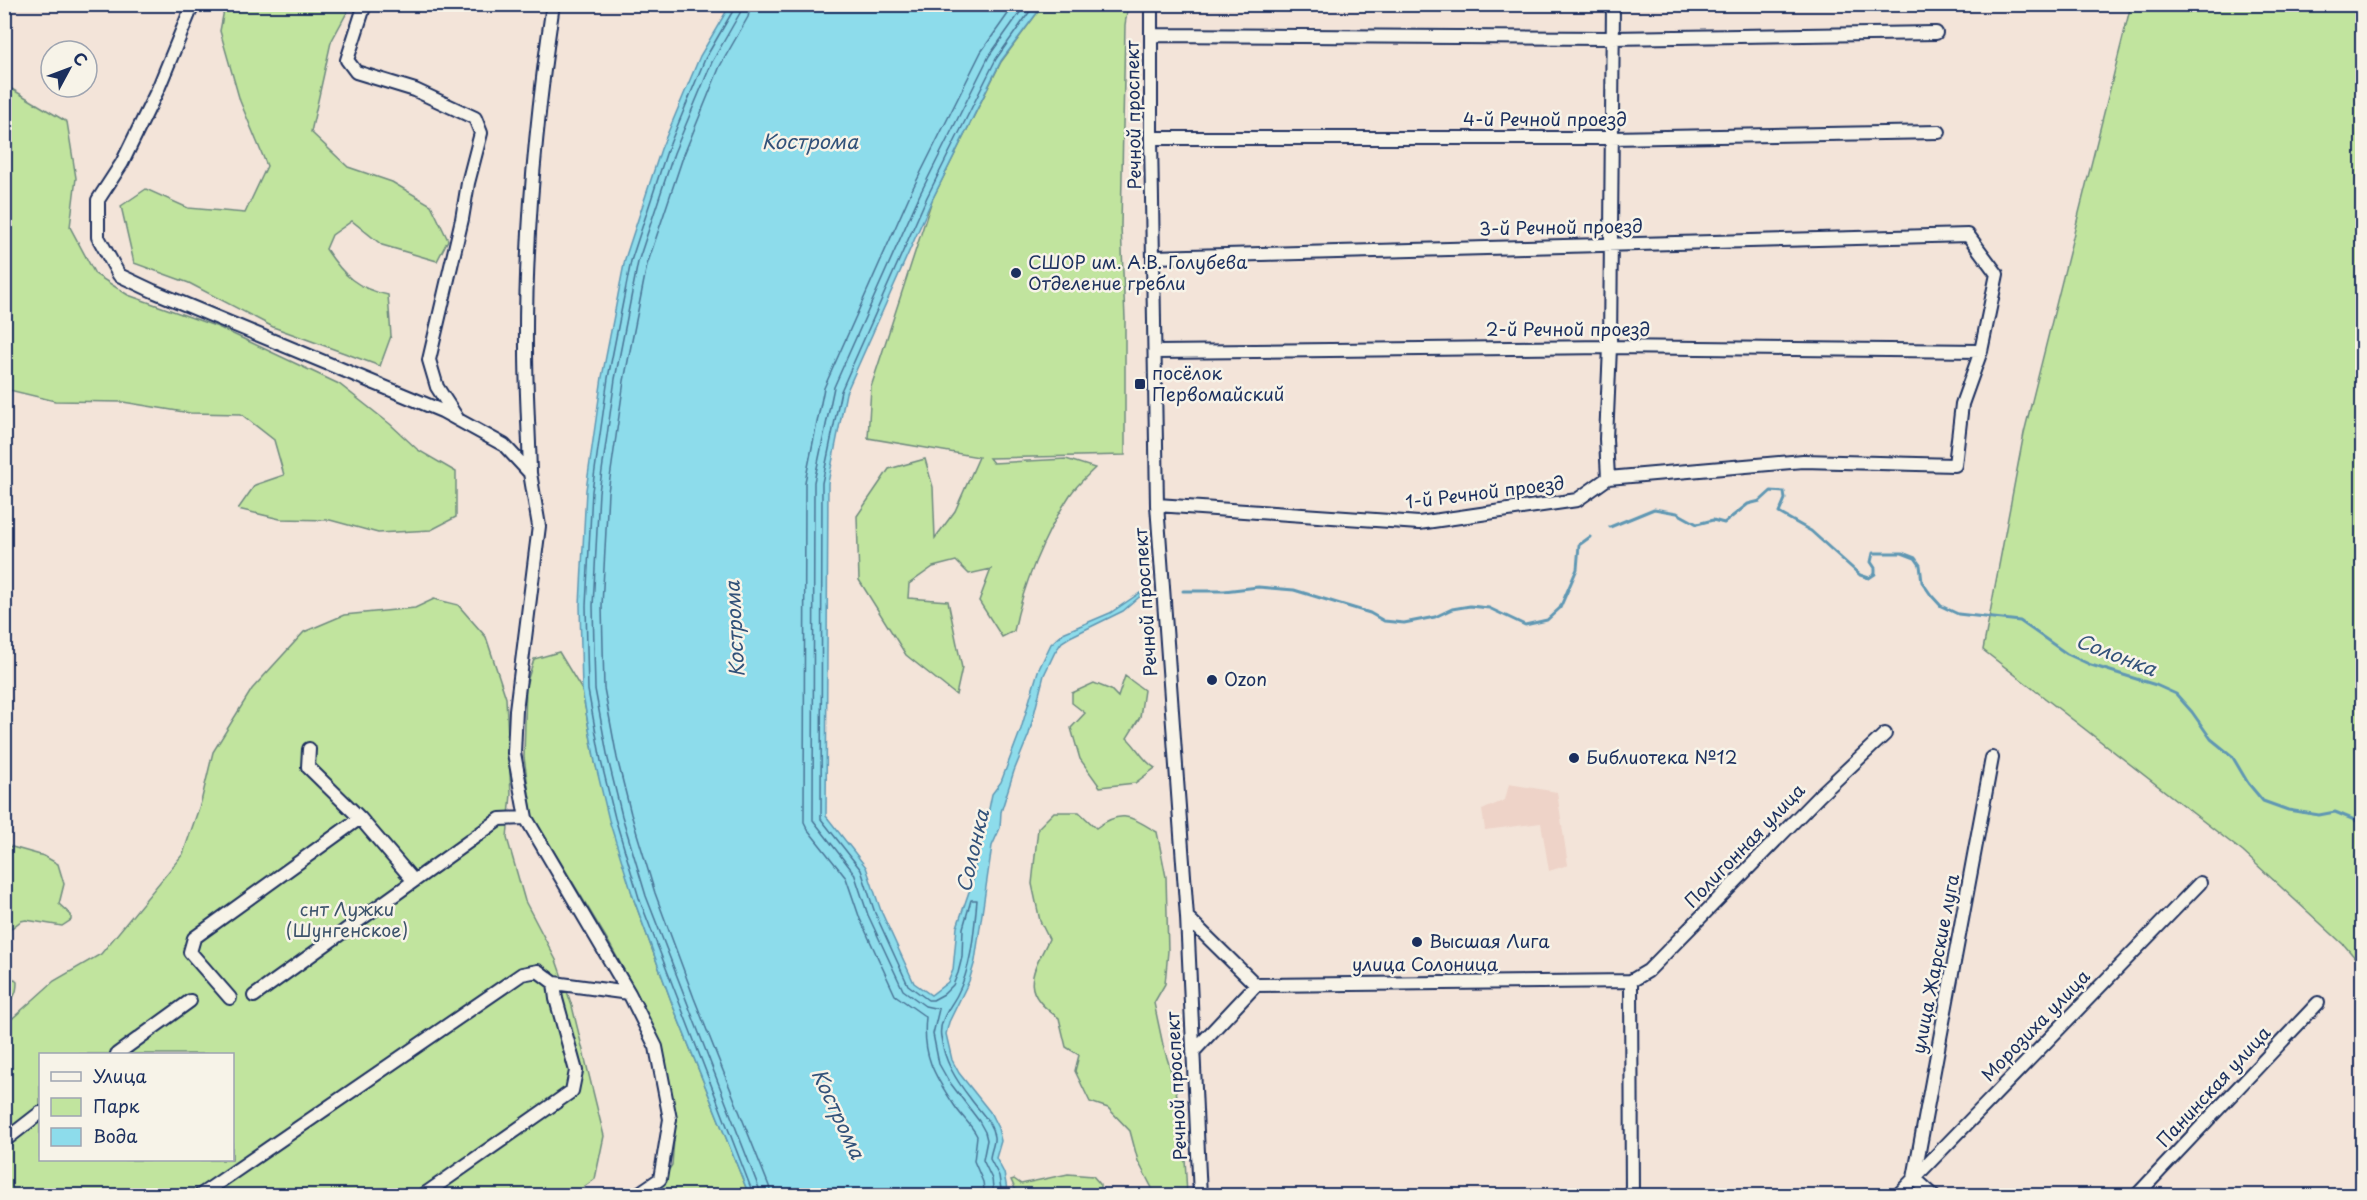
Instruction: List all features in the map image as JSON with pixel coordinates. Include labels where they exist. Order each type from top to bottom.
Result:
[{"type":"street","points":[[193,4],[153,100],[122,163],[98,200],[98,237],[119,275],[163,296],[442,411],[504,445],[530,473]]},
{"type":"street","points":[[365,4],[347,60],[356,72],[379,77],[454,107],[475,118],[481,133],[429,360],[437,387],[457,420]]},
{"type":"street","points":[[553,4],[540,96],[529,237],[526,350],[530,473],[539,526],[516,711],[514,753],[526,818],[630,993],[656,1047],[670,1119],[660,1179],[635,1196]]},
{"type":"street","name":"Речной проспект","points":[[1151,4],[1157,505],[1187,917],[1200,1196]]},
{"type":"street","points":[[1613,4],[1610,347],[1606,439],[1608,478],[1803,461],[1955,465],[1962,404],[1982,351]]},
{"type":"street","points":[[1151,35],[1612,38],[1936,33]]},
{"type":"street","name":"4-й Речной проезд","points":[[1151,138],[1611,138],[1939,132]]},
{"type":"street","name":"3-й Речной проезд","points":[[1154,257],[1968,235],[1997,274],[1982,351]]},
{"type":"street","name":"2-й Речной проезд","points":[[1155,352],[1610,347],[1982,351]]},
{"type":"street","name":"1-й Речной проезд","points":[[1157,505],[1419,523],[1577,500],[1608,478]]},
{"type":"street","name":"Полигонная улица","points":[[1631,981],[1648,971],[1820,795],[1884,734]]},
{"type":"street","points":[[309,749],[308,767],[360,818],[413,880]]},
{"type":"street","name":"улица Жарские луга","points":[[1914,1178],[1992,758]]},
{"type":"street","points":[[230,998],[190,952],[194,938],[360,818]]},
{"type":"street","points":[[254,996],[500,819],[526,818]]},
{"type":"street","name":"Морозиха улица","points":[[1897,1196],[2200,883]]},
{"type":"street","points":[[1187,917],[1256,985],[1193,1052]]},
{"type":"street","points":[[199,1196],[522,974],[538,971],[554,983],[630,993]]},
{"type":"street","points":[[1631,981],[1632,1196]]},
{"type":"street","name":"улица Солоница","points":[[1256,985],[1631,981]]},
{"type":"street","points":[[422,1196],[572,1091],[576,1071],[556,999],[554,983]]},
{"type":"street","points":[[118,1053],[190,1001]]},
{"type":"street","name":"Панинская улица","points":[[2136,1196],[2318,1003]]},
{"type":"street","points":[[4,1141],[39,1114]]},
{"type":"street","points":[[1914,1178],[1934,1196]]},
{"type":"shaded area","points":[[1509,784],[1557,792],[1568,865],[1549,871],[1541,823],[1485,830],[1482,810],[1505,800]]},
{"type":"green space","points":[[225,5],[351,5],[331,42],[311,132],[348,167],[392,182],[431,205],[448,240],[437,261],[382,245],[352,221],[332,235],[326,249],[345,274],[367,289],[388,295],[391,336],[380,366],[273,327],[189,283],[134,263],[121,206],[146,189],[188,208],[245,213],[267,166],[240,101],[220,31]]},
{"type":"green space","name":"СШОР им. А.В. Голубева Отделение гребли","points":[[1043,5],[1128,5],[1125,25],[1121,226],[1125,319],[1125,455],[989,458],[993,463],[1066,459],[1095,468],[1070,495],[1052,527],[1029,578],[1014,631],[1002,637],[979,601],[991,569],[969,574],[956,561],[933,567],[909,584],[908,598],[948,601],[962,668],[956,695],[906,655],[859,580],[857,516],[889,469],[925,459],[933,487],[935,538],[955,511],[979,457],[868,438],[871,387],[932,200],[1001,62]]},
{"type":"green space","points":[[2131,5],[2362,5],[2362,966],[2345,946],[2243,852],[1983,650],[2024,433]]},
{"type":"green space","points":[[5,85],[67,122],[76,178],[70,227],[95,274],[128,295],[218,327],[339,384],[390,424],[418,450],[456,472],[456,517],[431,530],[378,533],[330,520],[280,519],[238,509],[255,485],[284,475],[274,440],[241,414],[190,413],[123,402],[55,401],[5,389]]},
{"type":"green space","name":"снт Лужки (Шунгенское)","points":[[434,599],[458,605],[486,637],[506,698],[511,794],[507,838],[525,901],[556,960],[572,1006],[604,1136],[595,1179],[571,1196],[5,1196],[5,1025],[54,981],[101,954],[183,854],[201,802],[213,752],[252,689],[304,632],[344,615],[415,608]]},
{"type":"green space","points":[[559,652],[582,690],[595,762],[634,900],[673,1006],[749,1195],[646,1195],[659,1184],[672,1165],[676,1115],[660,1045],[641,1001],[607,939],[532,815],[524,757],[526,685],[534,659]]},
{"type":"green space","points":[[1125,676],[1144,690],[1140,717],[1127,738],[1155,768],[1135,783],[1100,787],[1080,759],[1071,728],[1085,713],[1072,703],[1072,693],[1094,683],[1111,690],[1118,697]]},
{"type":"green space","points":[[1054,812],[1079,812],[1096,828],[1113,818],[1127,817],[1157,832],[1166,877],[1168,951],[1165,984],[1154,1003],[1163,1045],[1175,1084],[1184,1140],[1187,1195],[1154,1195],[1138,1161],[1130,1131],[1108,1108],[1090,1102],[1075,1071],[1079,1055],[1066,1047],[1059,1018],[1046,1009],[1034,991],[1032,982],[1034,973],[1049,939],[1040,921],[1032,884],[1038,828]]},
{"type":"green space","points":[[5,845],[44,856],[58,864],[64,884],[59,904],[71,915],[71,920],[62,926],[26,920],[5,933]]},
{"type":"green space","points":[[5,970],[17,982],[14,995],[5,1005]]},
{"type":"green space","points":[[1068,1174],[1093,1176],[1100,1184],[1100,1195],[1018,1195],[1011,1180],[1014,1179],[1021,1184]]},
{"type":"water","name":"Кострома","points":[[730,5],[1043,5],[1001,61],[932,200],[846,393],[828,483],[826,816],[866,867],[881,911],[914,983],[931,995],[948,982],[953,970],[957,927],[974,877],[978,841],[988,814],[992,794],[1001,782],[1021,729],[1038,671],[1051,644],[1063,633],[1110,613],[1145,592],[1123,611],[1062,642],[1044,675],[1029,734],[1014,771],[1001,812],[1000,828],[992,846],[975,961],[969,981],[949,1022],[946,1034],[952,1060],[959,1073],[990,1112],[998,1128],[1001,1141],[996,1158],[1004,1173],[1008,1195],[749,1195],[673,1006],[634,900],[609,820],[595,762],[582,690],[580,605],[586,490],[602,377],[625,259],[661,149],[700,56]]},
{"type":"waterway","name":"Солонка","points":[[1610,527],[1654,509],[1677,513],[1697,524],[1713,520],[1724,523],[1748,504],[1760,501],[1771,491],[1784,492],[1785,499],[1779,513],[1811,531],[1860,575],[1869,578],[1875,574],[1875,568],[1871,562],[1873,553],[1902,553],[1915,558],[1920,565],[1922,582],[1941,606],[1958,614],[2020,621],[2067,654],[2091,665],[2156,685],[2176,694],[2211,739],[2232,756],[2248,783],[2263,801],[2288,810],[2319,815],[2335,812],[2362,823]]},
{"type":"waterway","name":"Солонка","points":[[1183,591],[1224,591],[1258,587],[1294,590],[1370,613],[1384,621],[1404,623],[1435,617],[1452,609],[1470,606],[1489,608],[1525,625],[1547,620],[1560,608],[1577,569],[1579,545],[1590,537]]},
{"type":"place","name":"СШОР им. А.В. Голубева Отделение гребли","points":[[1016,273]]},
{"type":"place","name":"посёлок Первомайский","points":[[1140,384]]},
{"type":"place","name":"Ozon","points":[[1212,680]]},
{"type":"place","name":"Библиотека №12","points":[[1574,758]]},
{"type":"place","name":"Высшая Лига","points":[[1417,942]]}]
